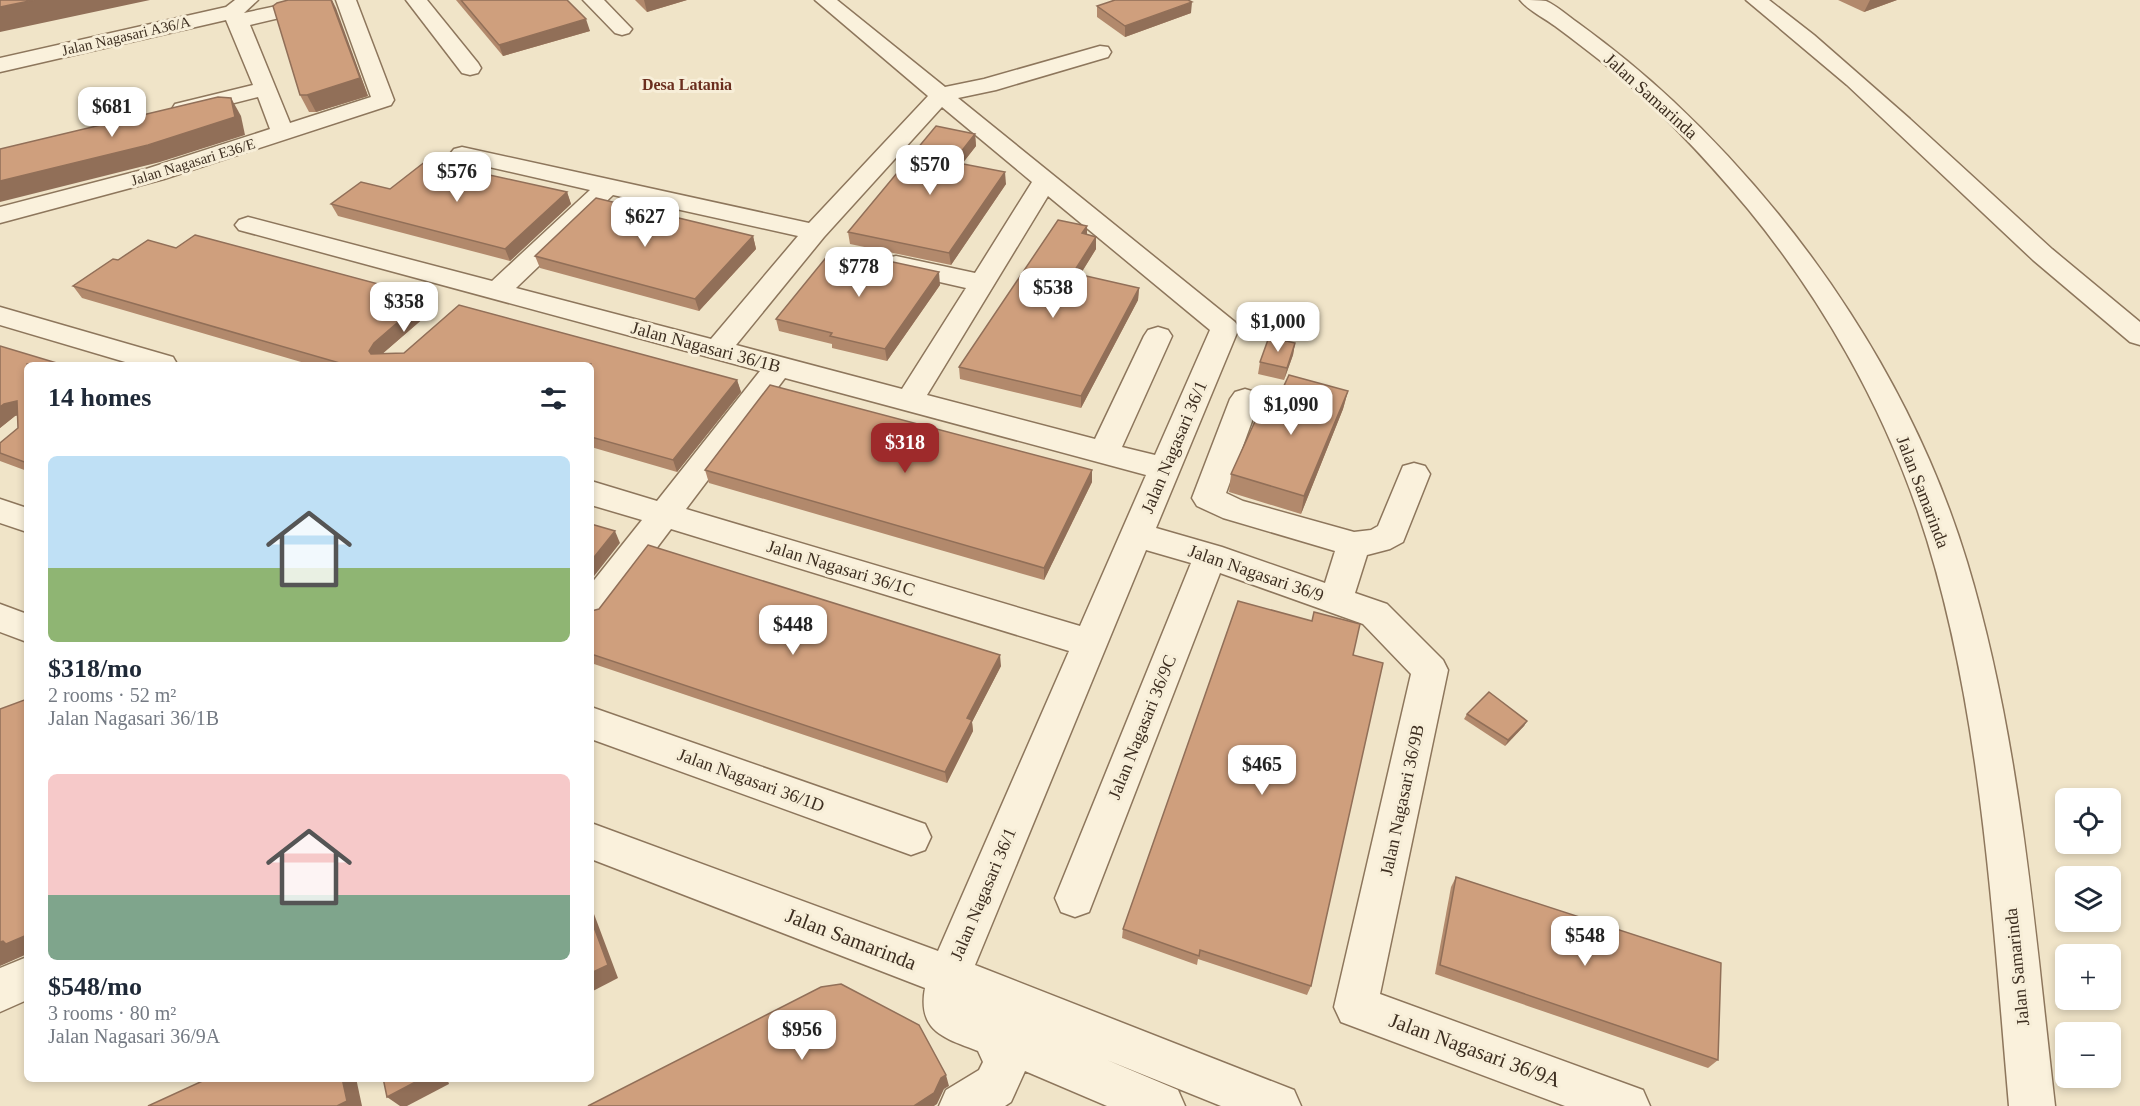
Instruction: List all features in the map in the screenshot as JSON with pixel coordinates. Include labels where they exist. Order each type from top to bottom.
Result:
[{"type":"street","points":[[124,16],[203,0]]},
{"type":"street","name":"Jalan Nagasari A36/A","points":[[0,64],[240,11],[333,0]]},
{"type":"street","name":"Jalan Nagasari E36/E","points":[[0,215],[155,174],[383,100],[346,0]]},
{"type":"street","points":[[416,0],[470,68]]},
{"type":"street","points":[[593,0],[622,29]]},
{"type":"street","name":"Jalan Nagasari 36/1","points":[[825,0],[1225,328],[982,895],[949,976],[944,1005],[953,1019],[1162,1106]]},
{"type":"street","points":[[1756,0],[1845,73],[2087,294],[2140,336]]},
{"type":"street","name":"Jalan Samarinda","points":[[1536,4],[1568,23],[1678,118],[1707,145],[1737,180],[1784,238],[1856,346],[1915,463],[1952,570],[1992,746],[2031,1106]]},
{"type":"street","points":[[240,11],[265,89],[283,134]]},
{"type":"street","points":[[717,350],[816,242],[940,95],[988,85],[1100,52]]},
{"type":"street","points":[[161,114],[265,89]]},
{"type":"street","points":[[462,154],[608,186],[816,242]]},
{"type":"street","points":[[909,401],[1045,181]]},
{"type":"street","points":[[453,310],[488,289],[608,186]]},
{"type":"street","name":"Jalan Nagasari 36/1B","points":[[248,225],[1165,469]]},
{"type":"street","points":[[872,259],[982,283]]},
{"type":"street","points":[[0,316],[117,359],[145,362]]},
{"type":"street","points":[[1104,453],[1158,336]]},
{"type":"street","points":[[594,605],[779,366]]},
{"type":"street","points":[[1245,399],[1208,498],[1234,510],[1354,544],[1372,543],[1384,539],[1391,533],[1414,474]]},
{"type":"street","name":"Jalan Nagasari 36/1C","points":[[594,494],[1091,643]]},
{"type":"street","points":[[0,511],[24,519]]},
{"type":"street","name":"Jalan Nagasari 36/9","points":[[1137,536],[1210,556],[1375,614]]},
{"type":"street","points":[[1336,600],[1354,544]]},
{"type":"street","name":"Jalan Nagasari 36/9C","points":[[1075,898],[1210,556]]},
{"type":"street","name":"Jalan Nagasari 36/9B","points":[[1356,1007],[1430,670],[1375,614]]},
{"type":"street","points":[[0,618],[24,627]]},
{"type":"street","name":"Jalan Nagasari 36/1D","points":[[594,724],[911,837]]},
{"type":"street","name":"Jalan Samarinda","points":[[594,842],[949,976],[1278,1106]]},
{"type":"street","points":[[0,990],[24,979]]},
{"type":"street","name":"Jalan Nagasari 36/9A","points":[[1356,1007],[1627,1106]]},
{"type":"street","points":[[962,1106],[995,1086],[1006,1062],[994,1037]]},
{"type":"building","points":[[0,0],[34,0],[0,7]]},
{"type":"building","points":[[288,0],[331,0],[360,78],[307,95],[300,95],[273,6]]},
{"type":"building","points":[[461,0],[567,0],[586,19],[499,45]]},
{"type":"building","points":[[1115,0],[1188,0],[1192,2],[1125,26],[1097,6]]},
{"type":"building","points":[[218,97],[231,98],[235,117],[148,145],[0,181],[0,149]]},
{"type":"building","points":[[936,126],[975,134],[953,162],[1005,172],[949,253],[848,232]]},
{"type":"building","points":[[426,161],[567,192],[505,249],[331,204],[361,182],[390,189]]},
{"type":"building","points":[[596,198],[753,236],[695,299],[535,256]]},
{"type":"building","points":[[1058,220],[1087,226],[1082,233],[1096,237],[1073,273],[1139,288],[1081,396],[959,367]]},
{"type":"building","points":[[195,235],[427,297],[374,343],[369,351],[371,354],[404,353],[459,305],[737,380],[673,460],[594,438],[594,362],[336,362],[73,286],[113,259],[118,260],[148,240],[176,248]]},
{"type":"building","points":[[833,249],[939,272],[885,349],[830,336],[832,333],[776,319]]},
{"type":"building","points":[[1269,337],[1295,343],[1287,368],[1260,362]]},
{"type":"building","points":[[0,346],[53,362],[24,362],[24,462],[0,453],[0,443],[18,428],[17,401],[0,407]]},
{"type":"building","points":[[1289,375],[1348,391],[1304,496],[1231,474],[1257,417],[1268,420]]},
{"type":"building","points":[[770,385],[1092,470],[1044,568],[705,470]]},
{"type":"building","points":[[594,525],[615,531],[594,557]]},
{"type":"building","points":[[648,545],[1000,655],[967,718],[972,720],[945,772],[594,655],[594,610],[599,609]]},
{"type":"building","points":[[1238,601],[1312,621],[1314,612],[1360,624],[1353,655],[1383,663],[1311,986],[1200,950],[1199,956],[1123,929]]},
{"type":"building","points":[[1489,692],[1527,721],[1508,740],[1467,714]]},
{"type":"building","points":[[24,700],[24,936],[6,944],[3,941],[0,942],[0,709]]},
{"type":"building","points":[[1456,877],[1721,963],[1718,1060],[1440,965]]},
{"type":"building","points":[[594,927],[608,965],[594,972]]},
{"type":"building","points":[[841,984],[919,1025],[946,1075],[941,1078],[934,1093],[914,1106],[588,1106],[821,987]]},
{"type":"building","points":[[200,1082],[343,1082],[347,1101],[337,1106],[148,1106]]},
{"type":"building","points":[[384,1082],[415,1082],[387,1097]]},
{"type":"district","name":"Desa Latania","points":[[687,84]]}]
